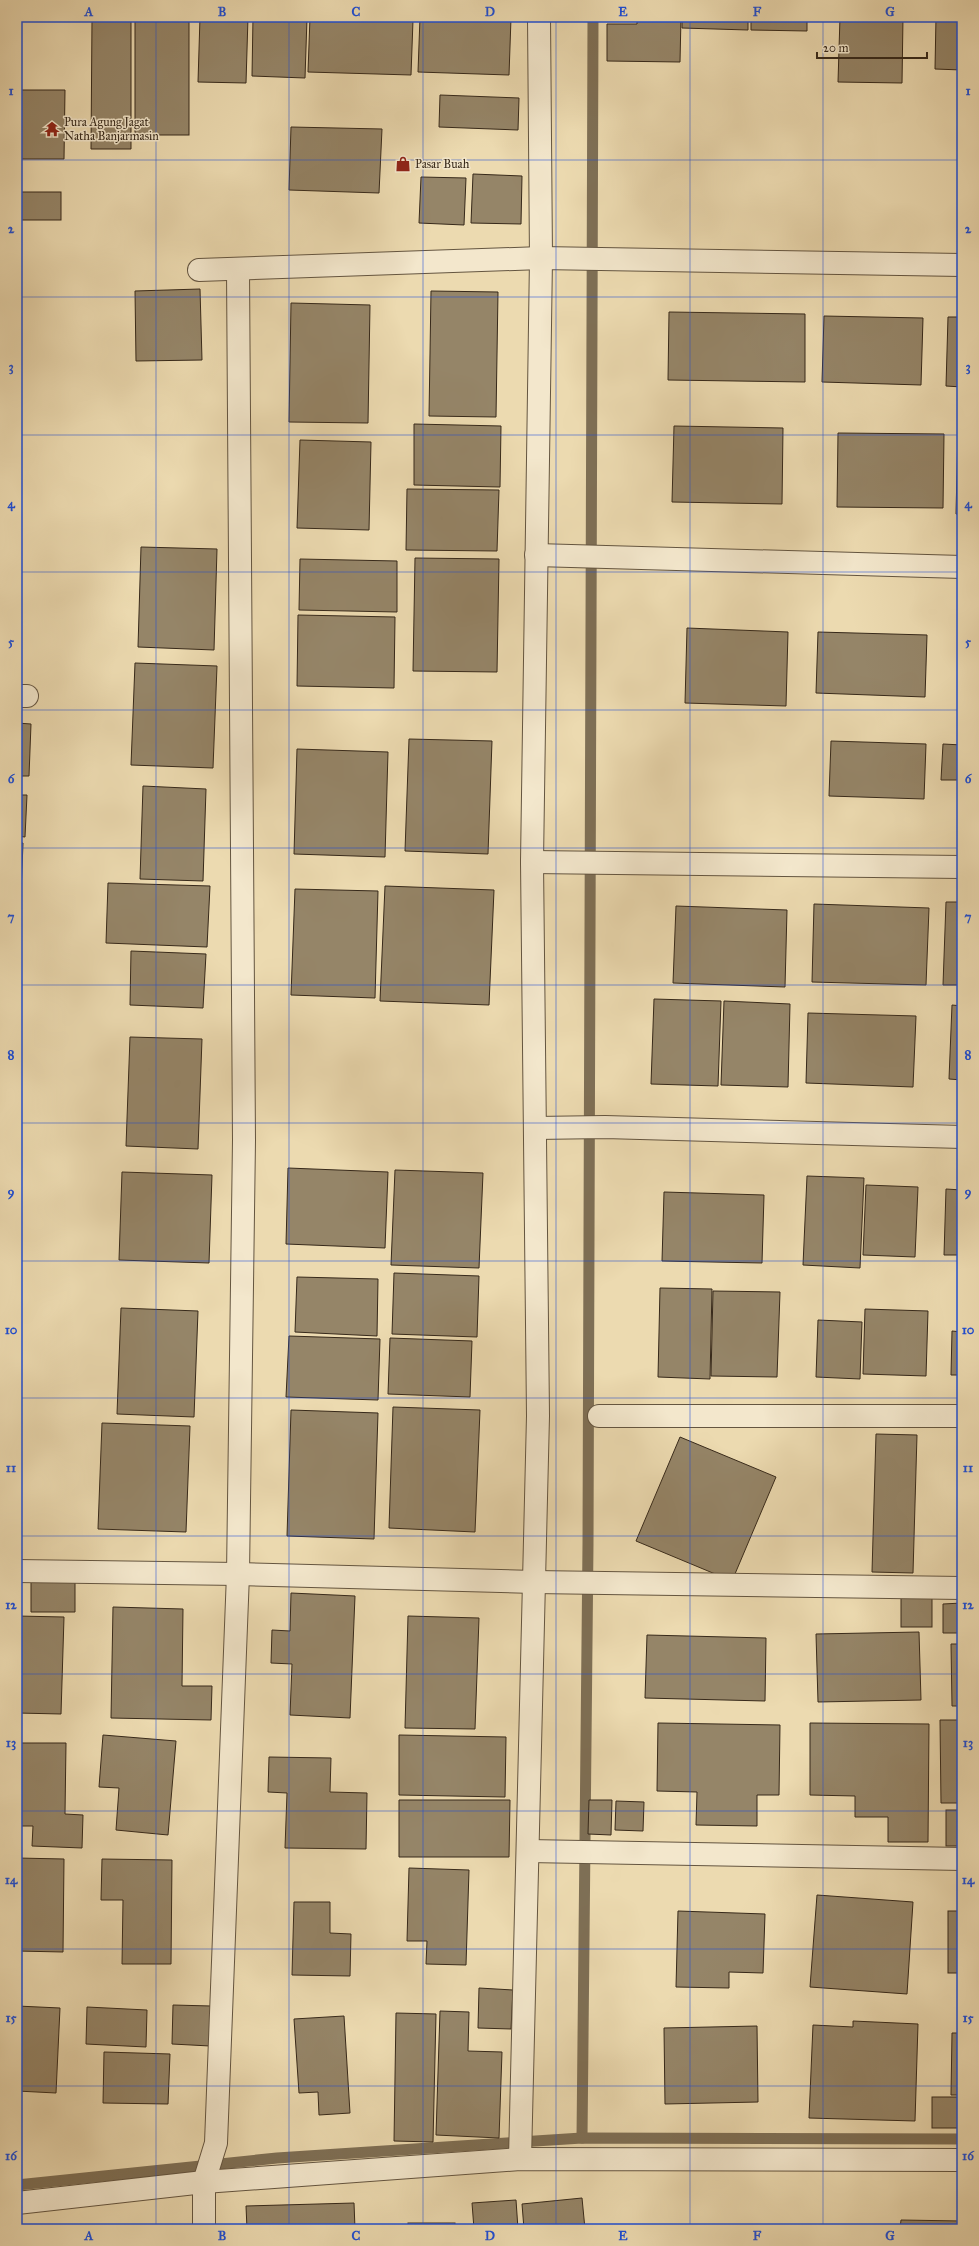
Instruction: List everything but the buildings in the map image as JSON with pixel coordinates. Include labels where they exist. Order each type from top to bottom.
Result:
[{"type":"street","points":[[520,2148],[538,1416],[532,862],[541,258],[539,17]]},
{"type":"street","points":[[199,270],[238,270],[541,258],[575,260],[962,265]]},
{"type":"street","points":[[204,2229],[205,2176],[216,2143],[238,1574],[244,1132],[238,270]]},
{"type":"street","points":[[536,554],[962,567]]},
{"type":"street","points":[[532,862],[962,867]]},
{"type":"street","points":[[535,1128],[605,1127],[962,1137]]},
{"type":"street","points":[[599,1416],[962,1416]]},
{"type":"street","points":[[17,1571],[238,1574],[534,1582],[962,1588]]},
{"type":"street","points":[[528,1851],[565,1850],[962,1858]]},
{"type":"street","points":[[17,2203],[205,2176],[520,2148],[962,2160]]},
{"type":"waterway","points":[[582,2138],[588,1544],[593,17]]},
{"type":"waterway","points":[[17,2185],[277,2158],[582,2138],[962,2139]]},
{"type":"place","name":"Pura Agung Jagat Natha Banjarmasin","points":[[52,129]]},
{"type":"place","name":"Pasar Buah","points":[[403,164]]}]
